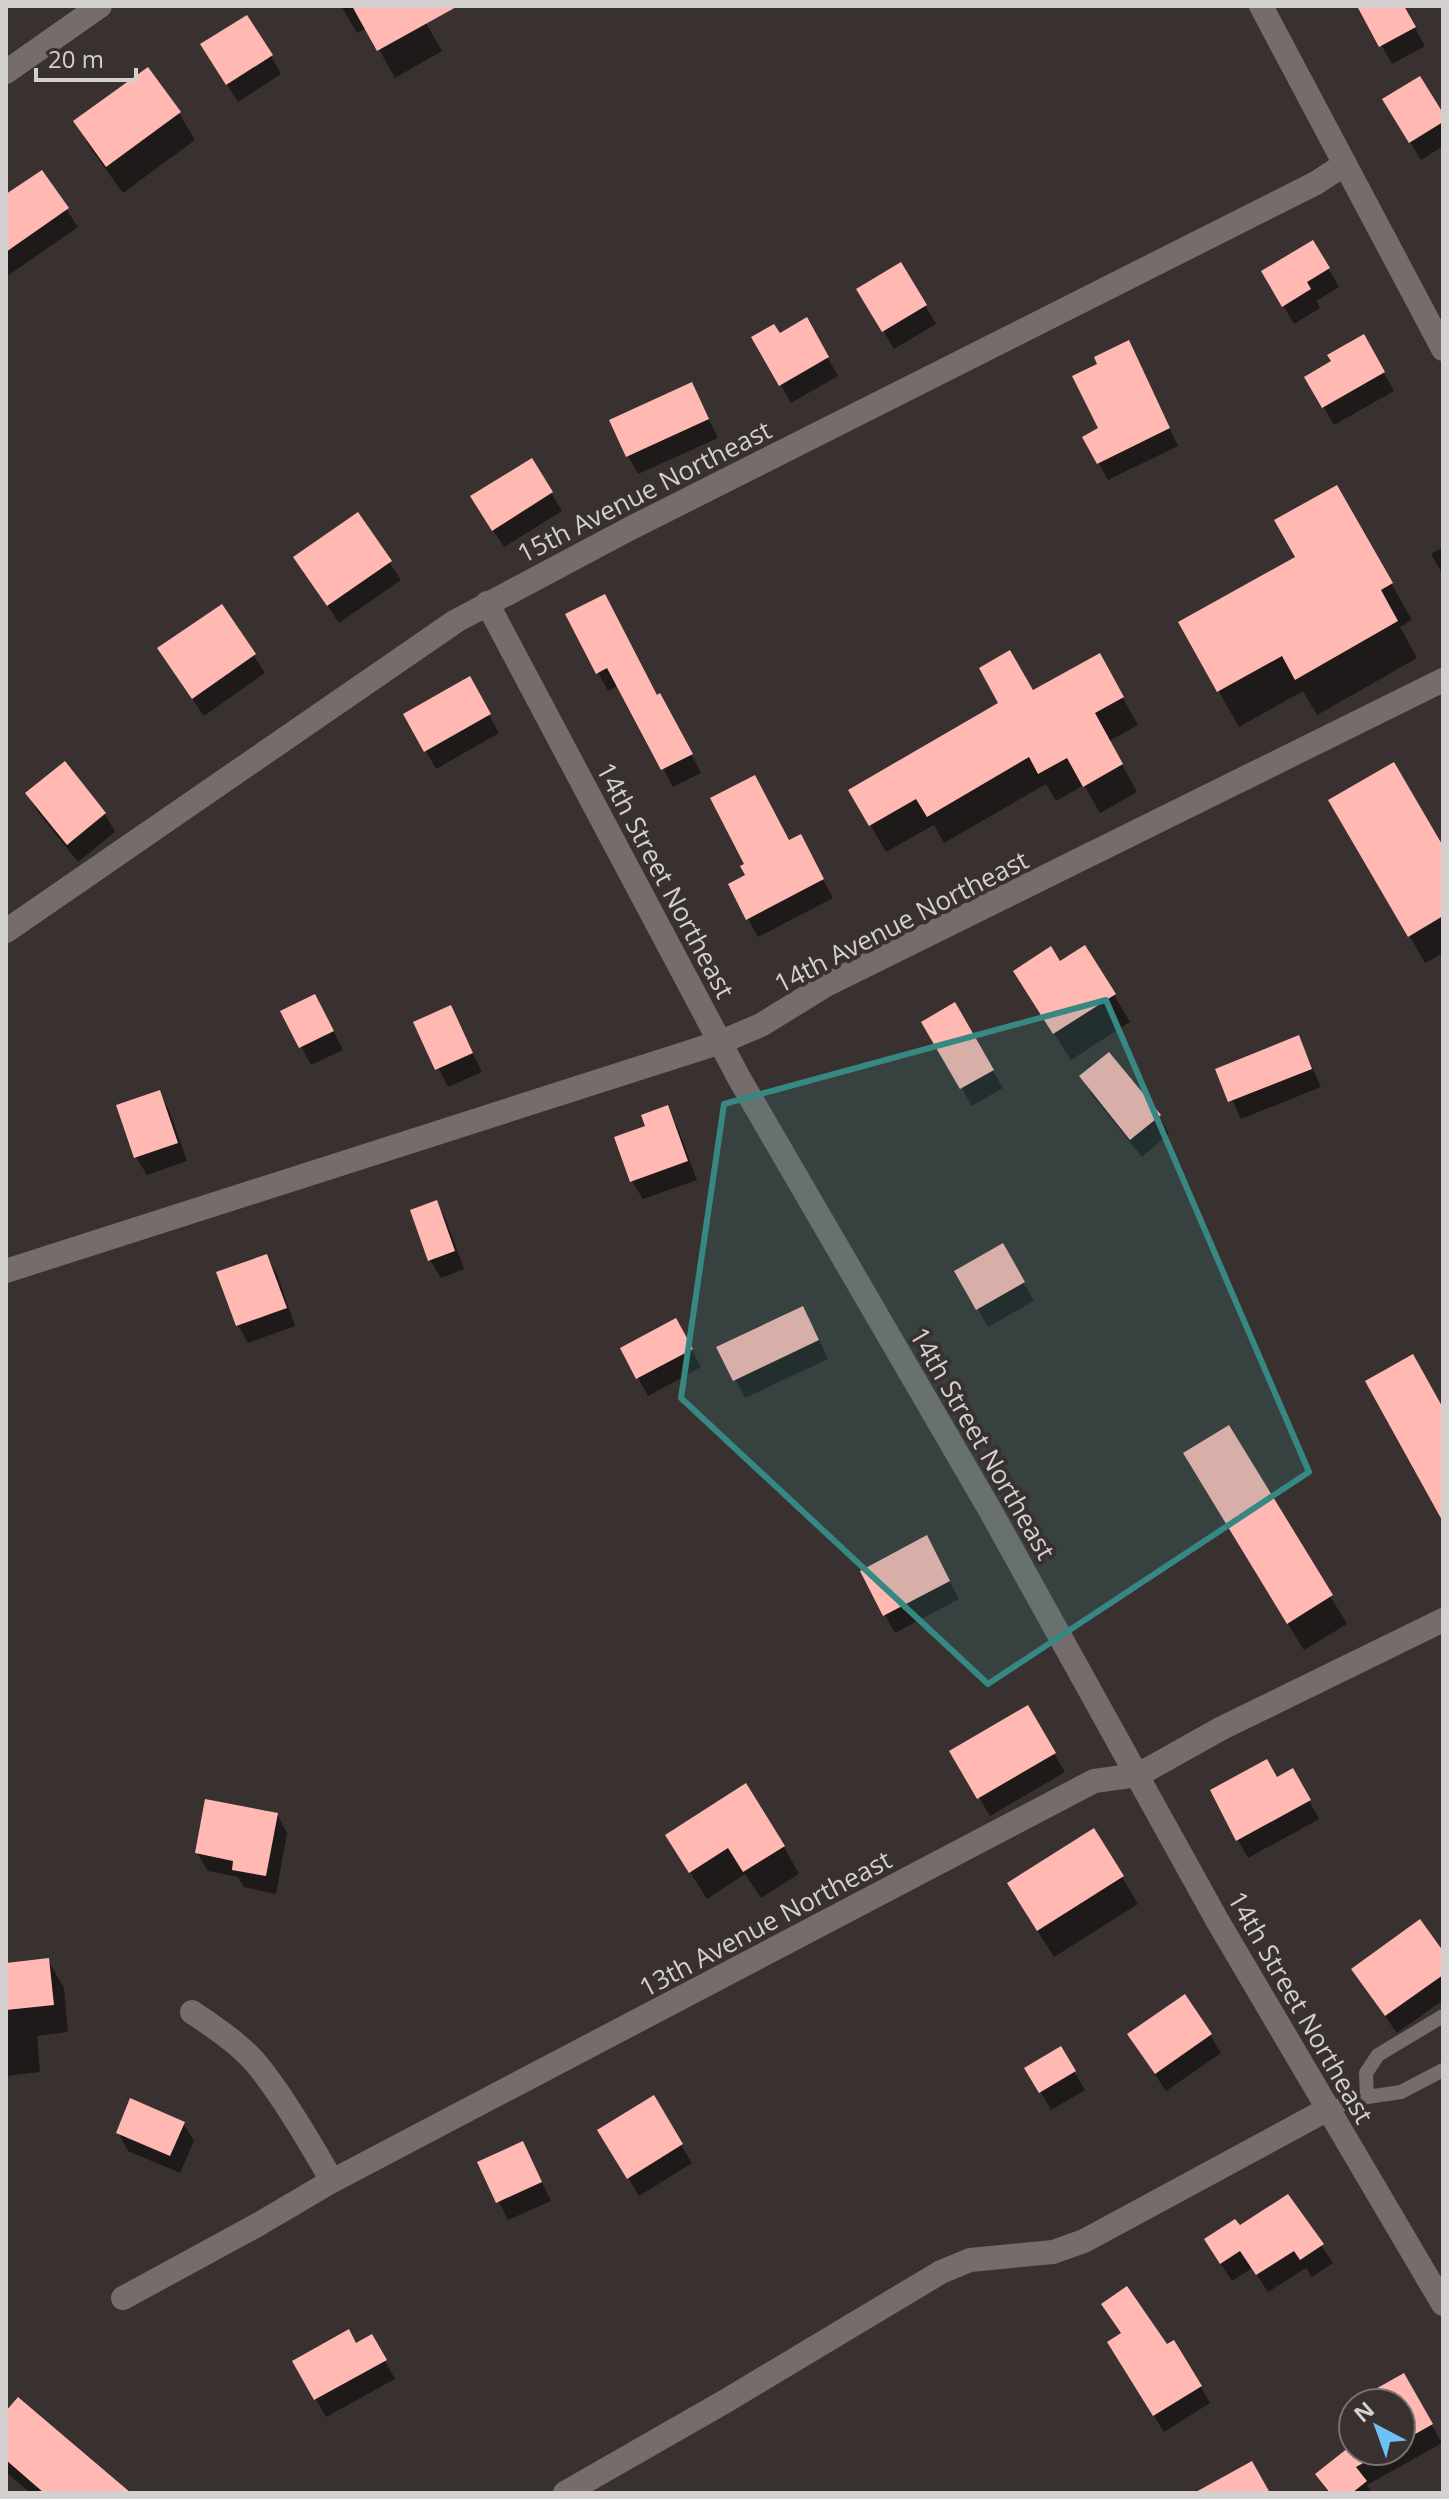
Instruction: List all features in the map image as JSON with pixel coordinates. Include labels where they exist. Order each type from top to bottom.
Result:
[{"type":"street","points":[[6,72],[100,6]]},
{"type":"street","points":[[1261,6],[1443,349]]},
{"type":"street","name":"15th Avenue Northeast","points":[[6,931],[443,630],[487,603],[1316,183],[1345,164]]},
{"type":"street","name":"14th Street Northeast","points":[[487,603],[739,1078],[990,1510],[1217,1920],[1443,2304]]},
{"type":"street","name":"14th Avenue Northeast","points":[[6,1271],[721,1042],[761,1025],[826,985],[1443,680]]},
{"type":"street","name":"13th Avenue Northeast","points":[[123,2298],[332,2181],[1094,1781],[1138,1775],[1222,1728],[1443,1620]]},
{"type":"street","points":[[192,2012],[255,2063],[312,2145],[332,2181]]},
{"type":"street","points":[[565,2493],[941,2272],[970,2260],[1053,2252],[1084,2241],[1328,2109]]},
{"type":"lane","points":[[1367,2097],[1366,2073],[1378,2055],[1443,2016]]},
{"type":"lane","points":[[1328,2109],[1367,2097],[1401,2092],[1443,2070]]},
{"type":"highlighted area","points":[[1106,1000],[1309,1472],[988,1684],[681,1398],[724,1104]]},
{"type":"building","points":[[352,6],[458,6],[377,51]]},
{"type":"building","points":[[1357,6],[1404,6],[1416,27],[1379,47]]},
{"type":"building","points":[[247,15],[273,55],[226,85],[200,44]]},
{"type":"building","points":[[148,67],[181,112],[106,167],[73,121]]},
{"type":"building","points":[[1420,76],[1443,113],[1443,122],[1409,143],[1382,99]]},
{"type":"building","points":[[42,170],[69,208],[6,252],[6,194]]},
{"type":"building","points":[[1313,240],[1330,268],[1307,282],[1311,289],[1282,307],[1261,271]]},
{"type":"building","points":[[901,262],[927,305],[882,332],[856,289]]},
{"type":"building","points":[[807,317],[829,357],[779,386],[751,337],[774,324],[780,333]]},
{"type":"building","points":[[1364,334],[1385,372],[1322,408],[1304,377],[1331,361],[1327,355]]},
{"type":"building","points":[[1129,340],[1170,428],[1097,464],[1082,437],[1098,428],[1072,376],[1097,364],[1094,357]]},
{"type":"building","points":[[692,382],[709,419],[626,457],[609,420]]},
{"type":"building","points":[[532,458],[553,492],[492,531],[470,496]]},
{"type":"building","points":[[1337,485],[1393,583],[1381,590],[1398,621],[1295,680],[1282,656],[1217,692],[1178,622],[1295,557],[1274,520]]},
{"type":"building","points":[[358,512],[392,561],[327,606],[293,557]]},
{"type":"building","points":[[605,594],[657,695],[660,693],[693,754],[661,770],[607,668],[596,674],[565,614]]},
{"type":"building","points":[[222,604],[256,654],[192,699],[157,648]]},
{"type":"building","points":[[1010,650],[1033,690],[1100,653],[1124,697],[1095,713],[1123,764],[1083,787],[1067,758],[1038,774],[1029,757],[927,817],[916,799],[869,826],[848,790],[998,703],[979,668]]},
{"type":"building","points":[[470,676],[491,714],[424,752],[403,714]]},
{"type":"building","points":[[65,761],[106,813],[67,845],[25,793]]},
{"type":"building","points":[[1394,762],[1443,846],[1443,916],[1408,937],[1328,800]]},
{"type":"building","points":[[755,775],[789,840],[801,834],[824,879],[746,920],[728,884],[745,875],[740,866],[744,864],[710,798]]},
{"type":"building","points":[[1085,945],[1116,994],[1053,1034],[1013,971],[1051,946],[1060,961]]},
{"type":"building","points":[[315,994],[334,1031],[299,1048],[280,1011]]},
{"type":"building","points":[[955,1002],[994,1070],[960,1089],[921,1022]]},
{"type":"building","points":[[451,1005],[473,1053],[435,1070],[413,1022]]},
{"type":"building","points":[[1299,1035],[1312,1069],[1228,1102],[1215,1069]]},
{"type":"building","points":[[1109,1052],[1161,1115],[1130,1140],[1079,1076]]},
{"type":"building","points":[[160,1090],[178,1143],[134,1158],[116,1105]]},
{"type":"building","points":[[668,1105],[688,1161],[630,1182],[614,1137],[645,1126],[641,1115]]},
{"type":"building","points":[[437,1200],[455,1251],[428,1261],[410,1210]]},
{"type":"building","points":[[1003,1243],[1025,1282],[976,1310],[954,1271]]},
{"type":"building","points":[[267,1254],[287,1308],[236,1326],[216,1272]]},
{"type":"building","points":[[803,1306],[819,1340],[733,1381],[716,1347]]},
{"type":"building","points":[[676,1318],[693,1349],[636,1379],[620,1348]]},
{"type":"building","points":[[1413,1354],[1443,1408],[1443,1522],[1365,1381]]},
{"type":"building","points":[[1229,1425],[1333,1595],[1287,1624],[1183,1453]]},
{"type":"building","points":[[927,1535],[950,1581],[883,1616],[860,1571]]},
{"type":"building","points":[[1028,1705],[1056,1753],[977,1799],[949,1751]]},
{"type":"building","points":[[1267,1759],[1277,1777],[1293,1768],[1311,1800],[1236,1841],[1210,1790]]},
{"type":"building","points":[[746,1783],[785,1846],[743,1872],[728,1848],[689,1873],[665,1835]]},
{"type":"building","points":[[205,1799],[278,1813],[266,1876],[232,1870],[233,1861],[195,1853]]},
{"type":"building","points":[[1094,1828],[1124,1876],[1037,1931],[1007,1883]]},
{"type":"building","points":[[1420,1919],[1443,1951],[1443,1975],[1385,2016],[1351,1969]]},
{"type":"building","points":[[49,1958],[54,2005],[6,2010],[6,1963]]},
{"type":"building","points":[[1185,1994],[1212,2034],[1155,2074],[1127,2034]]},
{"type":"building","points":[[1061,2046],[1076,2071],[1039,2093],[1024,2068]]},
{"type":"building","points":[[654,2095],[683,2144],[627,2179],[597,2130]]},
{"type":"building","points":[[130,2098],[185,2122],[170,2156],[116,2133]]},
{"type":"building","points":[[523,2141],[542,2182],[496,2203],[477,2162]]},
{"type":"building","points":[[1288,2194],[1324,2244],[1300,2260],[1294,2251],[1256,2275],[1240,2251],[1220,2264],[1204,2239],[1235,2219],[1240,2225]]},
{"type":"building","points":[[1127,2286],[1167,2344],[1174,2340],[1202,2386],[1153,2416],[1107,2342],[1121,2333],[1101,2304]]},
{"type":"building","points":[[349,2329],[356,2343],[372,2334],[387,2360],[314,2400],[292,2361]]},
{"type":"building","points":[[1404,2373],[1412,2387],[1379,2387]]},
{"type":"building","points":[[1417,2396],[1433,2424],[1417,2433]]},
{"type":"building","points":[[18,2397],[131,2493],[44,2493],[6,2460],[6,2411]]},
{"type":"building","points":[[1337,2457],[1337,2467],[1356,2467],[1367,2481],[1352,2493],[1330,2493],[1315,2474]]},
{"type":"building","points":[[1252,2461],[1270,2493],[1194,2493]]}]
